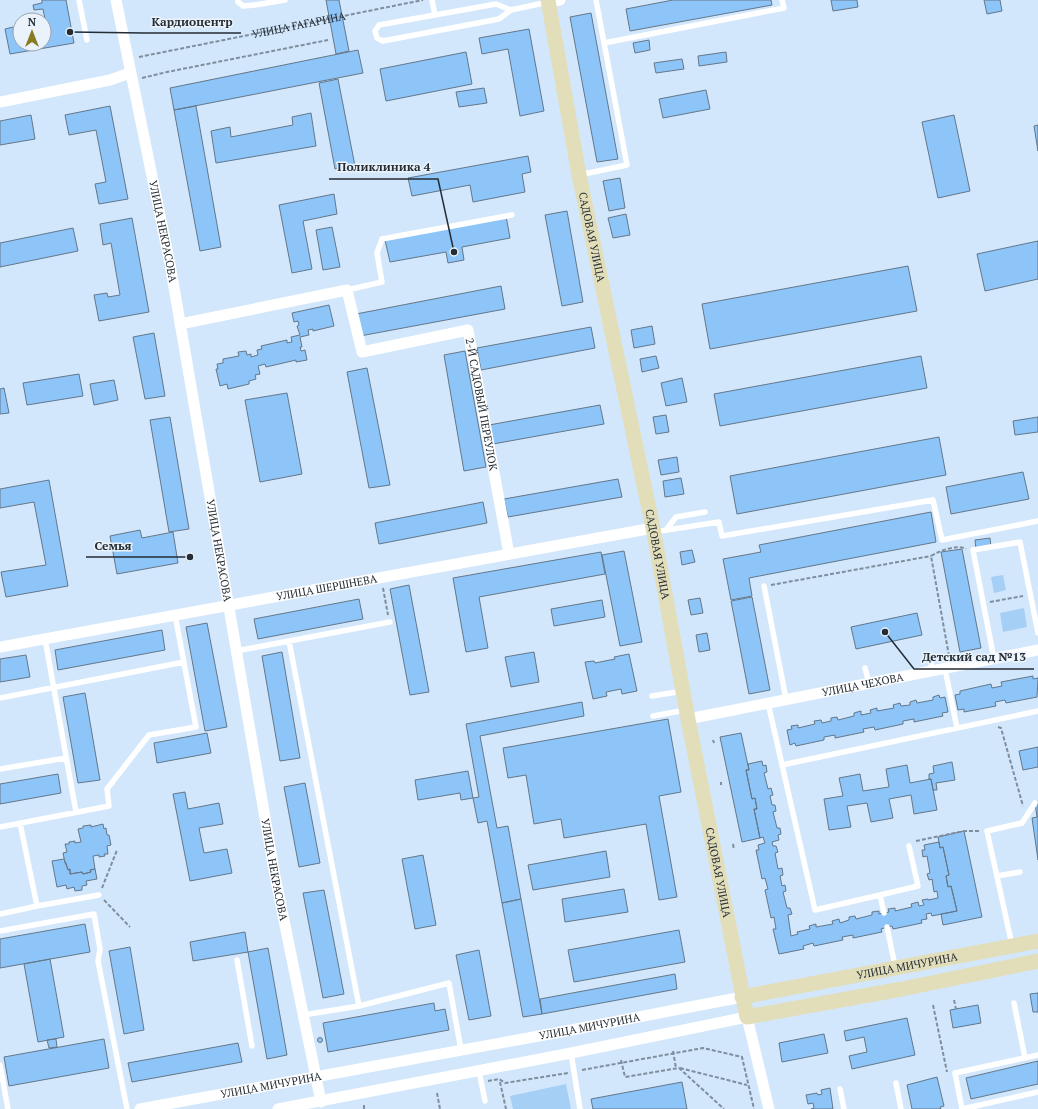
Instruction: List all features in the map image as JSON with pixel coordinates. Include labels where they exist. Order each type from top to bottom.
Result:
[{"type":"main road","name":"САДОВАЯ УЛИЦА","points":[[552,1],[579,175],[658,530],[687,715],[747,1017]]},
{"type":"main road","name":"УЛИЦА МИЧУРИНА","points":[[742,997],[1038,941]]},
{"type":"main road","name":"УЛИЦА МИЧУРИНА","points":[[747,1017],[902,989],[1038,962]]},
{"type":"street","name":"УЛИЦА НЕКРАСОВА","points":[[116,0],[170,264],[277,886],[320,1102]]},
{"type":"street","points":[[0,102],[131,77]]},
{"type":"street","points":[[180,324],[347,290]]},
{"type":"street","name":"2-Й САДОВЫЙ ПЕРЕУЛОК","points":[[347,290],[362,352],[468,330],[509,554]]},
{"type":"street","name":"УЛИЦА ШЕРШНЕВА","points":[[0,647],[509,554],[658,530]]},
{"type":"street","name":"УЛИЦА ЧЕХОВА","points":[[687,715],[768,703],[1038,650]]},
{"type":"street","name":"УЛИЦА МИЧУРИНА","points":[[140,1109],[742,997]]},
{"type":"street","name":"УЛИЦА МИЧУРИНА","points":[[278,1109],[571,1053],[747,1017]]},
{"type":"street","name":"САДОВАЯ УЛИЦА","points":[[747,1017],[769,1109]]},
{"type":"lane","points":[[79,0],[87,40]]},
{"type":"lane","points":[[238,0],[238,2],[243,6],[285,0]]},
{"type":"lane","points":[[432,0],[435,15]]},
{"type":"lane","points":[[579,175],[627,165],[596,0]]},
{"type":"lane","points":[[604,43],[784,8],[782,0]]},
{"type":"lane","points":[[511,10],[496,4],[379,25],[375,31],[377,38],[383,41],[499,19],[511,10],[552,1]]},
{"type":"lane","points":[[347,290],[382,282],[377,253],[382,239],[512,215]]},
{"type":"lane","points":[[658,530],[720,522],[722,536],[933,500],[942,540],[1038,521]]},
{"type":"lane","points":[[658,530],[676,517],[706,512]]},
{"type":"lane","points":[[994,659],[973,550],[1020,542],[1038,633]]},
{"type":"lane","points":[[764,586],[786,699]]},
{"type":"lane","points":[[0,827],[109,806],[107,788],[149,735],[196,726],[175,615]]},
{"type":"lane","points":[[236,651],[390,622]]},
{"type":"lane","points":[[45,639],[76,812]]},
{"type":"lane","points":[[289,641],[359,1006]]},
{"type":"lane","points":[[929,656],[933,671]]},
{"type":"lane","points":[[0,698],[184,662]]},
{"type":"lane","points":[[865,668],[869,683]]},
{"type":"lane","points":[[948,668],[957,728]]},
{"type":"lane","points":[[652,696],[683,690]]},
{"type":"lane","points":[[768,703],[815,910],[918,886],[909,846]]},
{"type":"lane","points":[[782,765],[1038,711]]},
{"type":"lane","points":[[653,716],[687,715]]},
{"type":"lane","points":[[0,769],[66,758]]},
{"type":"lane","points":[[1012,945],[987,831],[1022,823],[1035,803]]},
{"type":"lane","points":[[20,823],[37,906]]},
{"type":"lane","points":[[997,876],[1020,872]]},
{"type":"lane","points":[[0,914],[99,894]]},
{"type":"lane","points":[[880,895],[884,913]]},
{"type":"lane","points":[[0,931],[94,914],[100,949],[98,961],[127,1109]]},
{"type":"lane","points":[[887,927],[895,967]]},
{"type":"lane","points":[[237,960],[252,1046]]},
{"type":"lane","points":[[302,1015],[359,1006],[449,983],[461,1050]]},
{"type":"lane","points":[[1014,1003],[1025,1058]]},
{"type":"lane","points":[[571,1053],[580,1109]]},
{"type":"lane","points":[[1038,1055],[955,1073],[962,1109],[1038,1092]]},
{"type":"lane","points":[[0,1065],[8,1109]]},
{"type":"lane","points":[[479,1071],[485,1101]]},
{"type":"lane","points":[[896,1083],[901,1109]]},
{"type":"lane","points":[[840,1089],[844,1109]]},
{"type":"path","name":"УЛИЦА ГАГАРИНА","points":[[128,60],[423,0]]},
{"type":"path","points":[[131,77],[167,72],[328,40]]},
{"type":"path","points":[[764,586],[931,556],[940,551],[963,547],[969,550]]},
{"type":"path","points":[[931,556],[948,668]]},
{"type":"path","points":[[383,586],[390,622]]},
{"type":"path","points":[[983,604],[1030,595]]},
{"type":"path","points":[[989,721],[1001,728],[1026,816]]},
{"type":"path","points":[[916,841],[964,832],[987,831]]},
{"type":"path","points":[[733,844],[734,850]]},
{"type":"path","points":[[117,850],[99,894],[130,927]]},
{"type":"path","points":[[954,1000],[956,1009]]},
{"type":"path","points":[[933,1005],[947,1072]]},
{"type":"path","points":[[481,1082],[499,1079],[505,1083],[573,1072],[673,1052],[703,1048],[742,1057],[754,1109]]},
{"type":"path","points":[[673,1052],[678,1068],[724,1109]]},
{"type":"path","points":[[621,1062],[625,1077],[678,1068],[747,1085]]},
{"type":"path","points":[[500,1082],[506,1109]]},
{"type":"path","points":[[437,1093],[440,1109]]},
{"type":"shaded area","points":[[1003,575],[1006,590],[994,593],[991,577]]},
{"type":"shaded area","points":[[1024,608],[1027,627],[1003,632],[1000,613]]},
{"type":"shaded area","points":[[566,1084],[571,1109],[513,1109],[510,1096]]},
{"type":"building","points":[[42,0],[66,0],[74,43],[52,47],[52,12],[44,12],[43,9],[34,10],[33,5],[42,3]]},
{"type":"building","points":[[326,0],[339,0],[349,51],[336,54]]},
{"type":"building","points":[[673,0],[771,0],[772,5],[630,31],[626,9]]},
{"type":"building","points":[[831,0],[857,0],[858,7],[833,11]]},
{"type":"building","points":[[984,0],[1000,0],[1002,11],[987,14]]},
{"type":"building","points":[[591,13],[618,159],[597,162],[570,17]]},
{"type":"building","points":[[12,27],[12,52],[22,52],[10,54],[5,29]]},
{"type":"building","points":[[529,29],[544,111],[520,116],[508,49],[482,54],[479,38]]},
{"type":"building","points":[[649,40],[650,50],[635,53],[633,43]]},
{"type":"building","points":[[358,50],[363,73],[174,110],[170,88]]},
{"type":"building","points":[[466,52],[472,84],[386,101],[380,69]]},
{"type":"building","points":[[726,52],[727,62],[699,66],[698,56]]},
{"type":"building","points":[[682,59],[684,69],[656,73],[654,63]]},
{"type":"building","points":[[338,79],[355,166],[335,169],[319,83]]},
{"type":"building","points":[[484,88],[487,103],[459,107],[456,92]]},
{"type":"building","points":[[706,90],[710,109],[663,118],[659,99]]},
{"type":"building","points":[[110,106],[128,199],[99,204],[95,184],[106,182],[96,130],[69,135],[65,115]]},
{"type":"building","points":[[196,106],[221,247],[200,251],[174,110]]},
{"type":"building","points":[[311,113],[316,146],[216,163],[211,131],[230,127],[231,137],[293,125],[292,117]]},
{"type":"building","points":[[31,115],[35,139],[0,145],[0,121]]},
{"type":"building","points":[[954,115],[970,191],[938,198],[922,122]]},
{"type":"building","points":[[1038,125],[1038,151],[1034,126]]},
{"type":"building","points":[[528,156],[531,172],[522,174],[525,192],[473,202],[470,185],[412,196],[408,178]]},
{"type":"building","points":[[620,178],[625,208],[609,211],[603,181]]},
{"type":"building","points":[[334,194],[337,214],[303,221],[312,269],[292,273],[279,205]]},
{"type":"building","points":[[567,211],[583,302],[562,306],[545,215]]},
{"type":"building","points":[[626,214],[630,235],[613,238],[608,218]]},
{"type":"building","points":[[506,216],[510,238],[462,247],[464,260],[448,263],[446,252],[390,262],[385,240]]},
{"type":"building","points":[[132,218],[149,312],[99,321],[94,295],[107,293],[108,297],[120,295],[111,243],[103,245],[100,224]]},
{"type":"building","points":[[332,227],[340,267],[323,270],[316,230]]},
{"type":"building","points":[[73,228],[78,251],[0,267],[0,243]]},
{"type":"building","points":[[1038,241],[1038,279],[985,291],[977,254]]},
{"type":"building","points":[[908,266],[917,311],[710,349],[702,304]]},
{"type":"building","points":[[501,286],[505,309],[360,336],[356,314]]},
{"type":"building","points":[[329,305],[334,326],[313,331],[313,329],[308,330],[309,335],[300,337],[302,347],[300,347],[301,351],[305,350],[307,360],[296,362],[296,360],[266,367],[265,364],[258,366],[260,374],[255,375],[256,379],[249,381],[249,384],[228,389],[227,384],[220,386],[216,369],[218,369],[217,364],[223,363],[223,359],[239,356],[238,352],[246,351],[247,355],[251,354],[251,357],[258,355],[257,350],[262,349],[261,346],[287,340],[287,343],[292,342],[291,337],[300,335],[297,326],[299,325],[298,321],[294,322],[292,313]]},
{"type":"building","points":[[652,326],[655,344],[634,348],[631,330]]},
{"type":"building","points":[[591,327],[595,348],[481,370],[477,348]]},
{"type":"building","points":[[154,333],[165,396],[145,399],[133,337]]},
{"type":"building","points":[[465,351],[486,467],[464,471],[444,355]]},
{"type":"building","points":[[656,356],[659,368],[642,372],[640,359]]},
{"type":"building","points":[[921,356],[927,388],[720,426],[714,394]]},
{"type":"building","points":[[367,368],[390,485],[369,488],[347,372]]},
{"type":"building","points":[[79,374],[83,396],[27,405],[23,383]]},
{"type":"building","points":[[682,378],[687,402],[666,406],[661,383]]},
{"type":"building","points":[[114,380],[118,400],[94,405],[90,384]]},
{"type":"building","points":[[4,388],[9,413],[0,414],[0,389]]},
{"type":"building","points":[[287,393],[302,474],[260,482],[245,400]]},
{"type":"building","points":[[600,405],[604,424],[493,444],[489,425]]},
{"type":"building","points":[[666,415],[669,432],[656,434],[653,417]]},
{"type":"building","points":[[170,417],[189,529],[169,532],[150,420]]},
{"type":"building","points":[[1038,417],[1038,432],[1015,435],[1013,421]]},
{"type":"building","points":[[939,437],[946,475],[737,514],[730,476]]},
{"type":"building","points":[[677,457],[679,472],[661,475],[658,460]]},
{"type":"building","points":[[1023,472],[1029,499],[951,514],[946,487]]},
{"type":"building","points":[[681,478],[684,494],[665,497],[663,481]]},
{"type":"building","points":[[618,479],[622,497],[508,517],[504,499]]},
{"type":"building","points":[[49,480],[68,586],[6,597],[1,572],[46,565],[34,502],[0,508],[0,489]]},
{"type":"building","points":[[483,502],[487,523],[379,544],[375,523]]},
{"type":"building","points":[[931,512],[936,542],[749,578],[752,596],[731,600],[723,559],[761,552],[759,545]]},
{"type":"building","points":[[140,530],[142,538],[173,532],[178,563],[117,574],[110,536]]},
{"type":"building","points":[[990,538],[991,547],[976,549],[975,540]]},
{"type":"building","points":[[962,549],[981,648],[960,652],[941,552]]},
{"type":"building","points":[[692,550],[695,562],[682,565],[680,552]]},
{"type":"building","points":[[624,551],[642,642],[620,646],[602,555]]},
{"type":"building","points":[[601,552],[605,574],[479,597],[488,648],[466,652],[453,578]]},
{"type":"building","points":[[409,585],[429,692],[410,695],[390,589]]},
{"type":"building","points":[[752,597],[770,690],[749,694],[731,601]]},
{"type":"building","points":[[700,598],[703,613],[691,615],[688,600]]},
{"type":"building","points":[[359,599],[363,619],[258,639],[254,619]]},
{"type":"building","points":[[602,600],[605,617],[554,626],[551,609]]},
{"type":"building","points":[[917,613],[922,635],[856,649],[851,627]]},
{"type":"building","points":[[207,623],[227,727],[205,731],[186,627]]},
{"type":"building","points":[[162,630],[165,650],[58,670],[55,650]]},
{"type":"building","points":[[707,633],[710,650],[699,652],[696,635]]},
{"type":"building","points":[[282,652],[300,758],[280,761],[262,656]]},
{"type":"building","points":[[534,652],[539,682],[511,687],[505,657]]},
{"type":"building","points":[[629,654],[637,691],[622,694],[621,689],[606,692],[607,696],[593,699],[585,662],[594,661],[595,663],[615,659],[614,657]]},
{"type":"building","points":[[26,655],[30,677],[0,682],[0,659]]},
{"type":"building","points":[[1033,676],[1033,679],[1038,678],[1037,697],[1006,703],[1005,700],[995,702],[996,706],[964,712],[964,709],[958,710],[955,695],[960,694],[960,691],[991,684],[992,688],[1002,686],[1001,682]]},
{"type":"building","points":[[85,693],[100,780],[78,783],[63,697]]},
{"type":"building","points":[[939,695],[940,698],[945,697],[948,712],[942,713],[943,716],[914,722],[914,719],[903,721],[903,724],[875,730],[874,727],[863,729],[864,732],[835,738],[835,735],[824,737],[824,740],[796,746],[795,743],[790,745],[787,730],[792,729],[791,726],[798,725],[798,728],[815,724],[814,721],[821,720],[822,723],[831,721],[831,718],[837,717],[838,720],[854,716],[854,713],[861,711],[861,715],[871,713],[870,710],[877,708],[877,711],[894,708],[893,705],[900,703],[901,706],[910,705],[910,702],[916,700],[917,703],[933,700],[933,697]]},
{"type":"building","points":[[582,702],[584,716],[480,736],[497,828],[508,826],[521,899],[502,903],[487,821],[478,823],[473,798],[479,797],[466,724]]},
{"type":"building","points":[[668,719],[681,792],[659,796],[677,897],[659,900],[646,824],[564,838],[561,819],[534,824],[526,775],[508,778],[503,748]]},
{"type":"building","points":[[207,733],[211,753],[157,763],[154,743]]},
{"type":"building","points":[[741,733],[749,770],[746,770],[752,799],[755,798],[757,809],[754,809],[760,838],[742,842],[720,737]]},
{"type":"building","points":[[1038,747],[1038,767],[1023,770],[1019,751]]},
{"type":"building","points":[[762,761],[763,766],[766,765],[767,772],[764,773],[768,789],[771,788],[773,795],[770,796],[772,805],[775,805],[776,811],[773,812],[777,828],[780,828],[781,834],[778,835],[779,840],[772,842],[773,846],[776,846],[778,852],[775,853],[778,869],[782,868],[783,875],[780,876],[782,886],[785,885],[786,891],[783,892],[787,908],[790,908],[792,914],[788,915],[791,936],[798,934],[797,932],[810,929],[809,926],[816,924],[816,927],[833,924],[832,921],[839,919],[840,923],[849,920],[849,917],[855,916],[856,919],[872,915],[872,912],[879,911],[879,914],[889,912],[888,909],[895,908],[895,911],[912,907],[911,904],[918,902],[919,906],[924,905],[922,900],[938,898],[937,891],[934,892],[932,879],[929,880],[927,874],[930,873],[927,856],[923,857],[922,850],[925,850],[924,845],[939,842],[940,848],[943,847],[949,875],[946,876],[948,887],[951,886],[957,911],[932,916],[931,913],[926,914],[927,919],[921,920],[922,923],[893,929],[892,926],[887,927],[881,929],[882,932],[853,938],[853,935],[842,937],[843,940],[814,946],[813,943],[803,946],[804,949],[779,954],[773,929],[776,929],[774,917],[771,918],[765,890],[768,889],[765,878],[762,879],[756,850],[759,850],[758,845],[765,843],[763,837],[760,838],[754,809],[757,809],[755,798],[752,799],[746,770],[749,770],[748,764]]},
{"type":"building","points":[[952,762],[955,780],[936,783],[937,790],[933,790],[931,779],[929,779],[929,774],[934,773],[933,766]]},
{"type":"building","points":[[907,765],[910,783],[931,779],[937,810],[914,814],[911,795],[889,799],[893,818],[871,822],[867,803],[847,806],[851,827],[829,830],[824,799],[843,796],[839,778],[860,774],[863,791],[889,787],[886,769]]},
{"type":"building","points":[[468,771],[473,798],[461,800],[460,793],[418,800],[415,780]]},
{"type":"building","points":[[58,774],[61,793],[0,804],[0,784]]},
{"type":"building","points":[[305,783],[320,863],[299,867],[284,787]]},
{"type":"building","points":[[185,792],[188,809],[219,803],[223,824],[199,828],[204,853],[227,849],[232,873],[190,881],[173,794]]},
{"type":"building","points":[[1035,803],[1038,803],[1038,860],[1032,818],[1037,817]]},
{"type":"building","points":[[103,824],[104,829],[106,828],[107,835],[109,835],[111,845],[107,846],[108,854],[104,854],[105,856],[99,857],[99,855],[93,856],[95,869],[90,870],[91,872],[83,874],[82,872],[70,874],[70,869],[68,870],[63,853],[67,852],[65,844],[75,841],[75,843],[81,842],[78,829],[83,828],[83,826],[91,825],[91,827]]},
{"type":"building","points":[[964,831],[982,917],[943,925],[941,914],[957,911],[951,886],[948,887],[946,876],[949,875],[943,847],[940,848],[938,837]]},
{"type":"building","points":[[606,851],[610,877],[533,890],[528,865]]},
{"type":"building","points":[[423,855],[436,925],[415,929],[402,859]]},
{"type":"building","points":[[64,859],[68,870],[70,869],[70,874],[82,872],[83,874],[91,872],[90,870],[95,869],[97,879],[86,881],[87,885],[82,886],[82,890],[75,891],[74,887],[67,889],[66,885],[57,887],[52,861]]},
{"type":"building","points":[[624,889],[628,912],[565,922],[562,899]]},
{"type":"building","points":[[324,890],[344,994],[323,998],[303,893]]},
{"type":"building","points":[[521,899],[542,1014],[523,1017],[502,903]]},
{"type":"building","points":[[85,924],[90,952],[0,968],[0,939]]},
{"type":"building","points":[[679,930],[685,962],[574,982],[568,950]]},
{"type":"building","points":[[245,932],[248,952],[193,961],[190,942]]},
{"type":"building","points":[[130,947],[144,1030],[124,1034],[109,951]]},
{"type":"building","points":[[268,948],[287,1055],[267,1059],[248,952]]},
{"type":"building","points":[[479,950],[491,1016],[469,1020],[456,955]]},
{"type":"building","points":[[50,959],[64,1037],[38,1042],[24,964]]},
{"type":"building","points":[[675,974],[677,989],[542,1014],[540,999]]},
{"type":"building","points":[[1038,993],[1038,1012],[1033,1012],[1030,994]]},
{"type":"building","points":[[434,1003],[435,1011],[445,1009],[449,1030],[328,1052],[323,1023]]},
{"type":"building","points":[[978,1005],[981,1023],[953,1028],[950,1010]]},
{"type":"building","points":[[907,1018],[915,1055],[852,1069],[849,1056],[867,1052],[864,1037],[846,1041],[844,1031]]},
{"type":"building","points":[[824,1034],[828,1053],[782,1062],[779,1043]]},
{"type":"building","points":[[318,1038],[322,1038],[322,1042],[318,1042]]},
{"type":"building","points":[[56,1039],[57,1047],[49,1048],[47,1040]]},
{"type":"building","points":[[104,1039],[109,1068],[9,1086],[4,1057]]},
{"type":"building","points":[[238,1043],[242,1062],[132,1082],[128,1063]]},
{"type":"building","points":[[1038,1061],[1038,1084],[971,1099],[966,1078]]},
{"type":"building","points":[[937,1077],[944,1106],[940,1107],[941,1109],[912,1109],[907,1085]]},
{"type":"building","points":[[682,1082],[687,1109],[593,1109],[591,1099]]},
{"type":"building","points":[[830,1088],[833,1109],[811,1109],[814,1108],[813,1103],[808,1104],[806,1095],[817,1093],[818,1095],[822,1094],[821,1090]]},
{"type":"place","name":"Кардиоцентр","points":[[70,32]]},
{"type":"place","name":"Поликлиника 4","points":[[454,252]]},
{"type":"place","name":"Семья","points":[[190,557]]},
{"type":"place","name":"Детский сад №13","points":[[885,632]]}]
